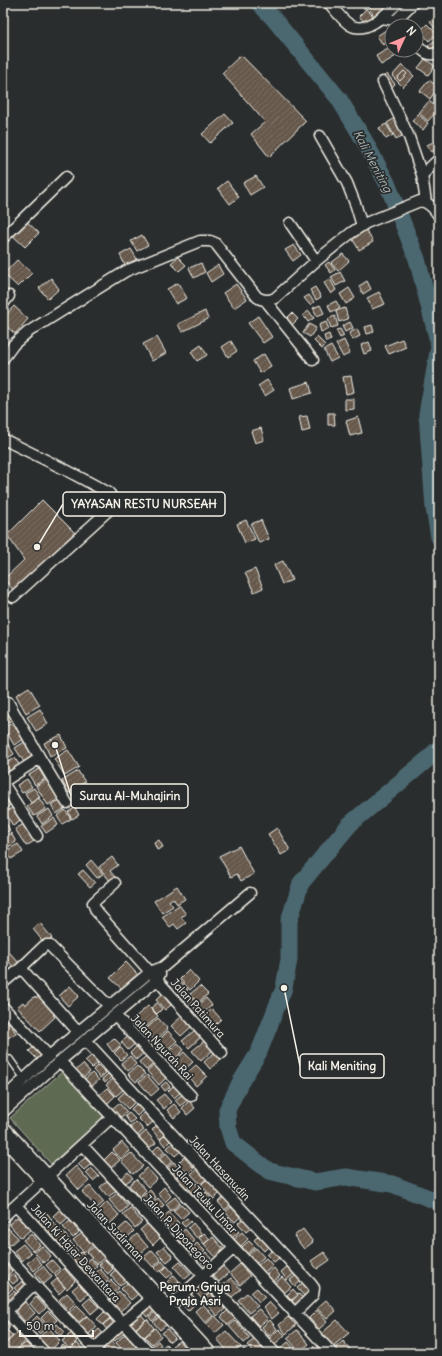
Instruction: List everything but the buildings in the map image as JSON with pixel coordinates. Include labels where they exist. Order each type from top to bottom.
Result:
[{"type":"street","points":[[329,3],[347,22],[354,27],[366,27],[398,3]]},
{"type":"street","points":[[402,18],[413,3]]},
{"type":"street","points":[[384,15],[390,18]]},
{"type":"street","points":[[424,51],[431,55],[439,52]]},
{"type":"street","points":[[383,82],[409,137],[422,175],[422,202]]},
{"type":"street","points":[[320,136],[347,184],[364,225]]},
{"type":"street","points":[[422,175],[439,159]]},
{"type":"street","points":[[3,238],[66,177]]},
{"type":"street","points":[[265,300],[275,298],[336,244],[364,225],[422,202]]},
{"type":"street","points":[[422,202],[439,216]]},
{"type":"street","points":[[290,223],[316,261]]},
{"type":"street","points":[[3,358],[14,344],[28,332],[126,271],[205,240],[218,246],[257,297],[265,300],[313,360]]},
{"type":"street","points":[[3,439],[109,493],[114,502],[110,508],[13,597]]},
{"type":"street","points":[[8,702],[67,803]]},
{"type":"street","points":[[37,836],[3,782],[40,758]]},
{"type":"street","name":"Jalan Patimura","points":[[115,883],[95,900],[93,903],[96,911],[222,1053]]},
{"type":"street","points":[[3,1099],[49,1056],[78,1032],[112,1010],[250,893]]},
{"type":"street","name":"Jalan Ngurah Rai","points":[[3,983],[44,946],[49,946],[112,1010],[191,1096]]},
{"type":"street","points":[[21,968],[78,1032]]},
{"type":"street","points":[[3,1007],[49,1056]]},
{"type":"street","points":[[3,1112],[85,1040],[112,1010]]},
{"type":"street","name":"Jalan Hasanudin","points":[[85,1040],[312,1284],[314,1288],[313,1295],[294,1314]]},
{"type":"street","name":"Jalan Teuku Umar","points":[[60,1061],[294,1314],[332,1353]]},
{"type":"street","points":[[3,1217],[112,1117]]},
{"type":"street","name":"Jalan Sudirman","points":[[3,1126],[46,1178],[211,1353]]},
{"type":"street","points":[[3,1139],[46,1178],[200,1353]]},
{"type":"street","name":"Jalan P. Diponegoro","points":[[82,1145],[275,1353]]},
{"type":"street","name":"Jalan Ki Hajar Dewantara","points":[[16,1205],[150,1353]]},
{"type":"street","points":[[169,1307],[234,1248]]},
{"type":"street","points":[[3,1251],[94,1352],[123,1322],[151,1299]]},
{"type":"street","points":[[34,1284],[10,1308],[8,1312],[45,1353]]},
{"type":"lane","points":[[10,1059],[24,1079]]},
{"type":"green space","points":[[63,1071],[104,1117],[51,1164],[10,1118]]},
{"type":"waterway","name":"Kali Meniting","points":[[259,3],[339,99],[364,140],[387,183],[417,259],[439,345]]},
{"type":"waterway","name":"Kali Meniting","points":[[439,346],[427,414],[434,508],[439,537]]},
{"type":"waterway","name":"Kali Meniting","points":[[439,748],[428,759],[350,824],[301,883],[289,921],[289,959],[284,988],[259,1052],[240,1083],[227,1110],[228,1127],[233,1143],[269,1171],[315,1182],[346,1177],[392,1184],[439,1202]]},
{"type":"place","name":"YAYASAN RESTU NURSEAH","points":[[37,547]]},
{"type":"place","name":"Surau Al-Muhajirin","points":[[55,745]]},
{"type":"place","name":"Kali Meniting","points":[[284,988]]},
{"type":"district","name":"Perum. Griya Praja Asri","points":[[195,1293]]}]
